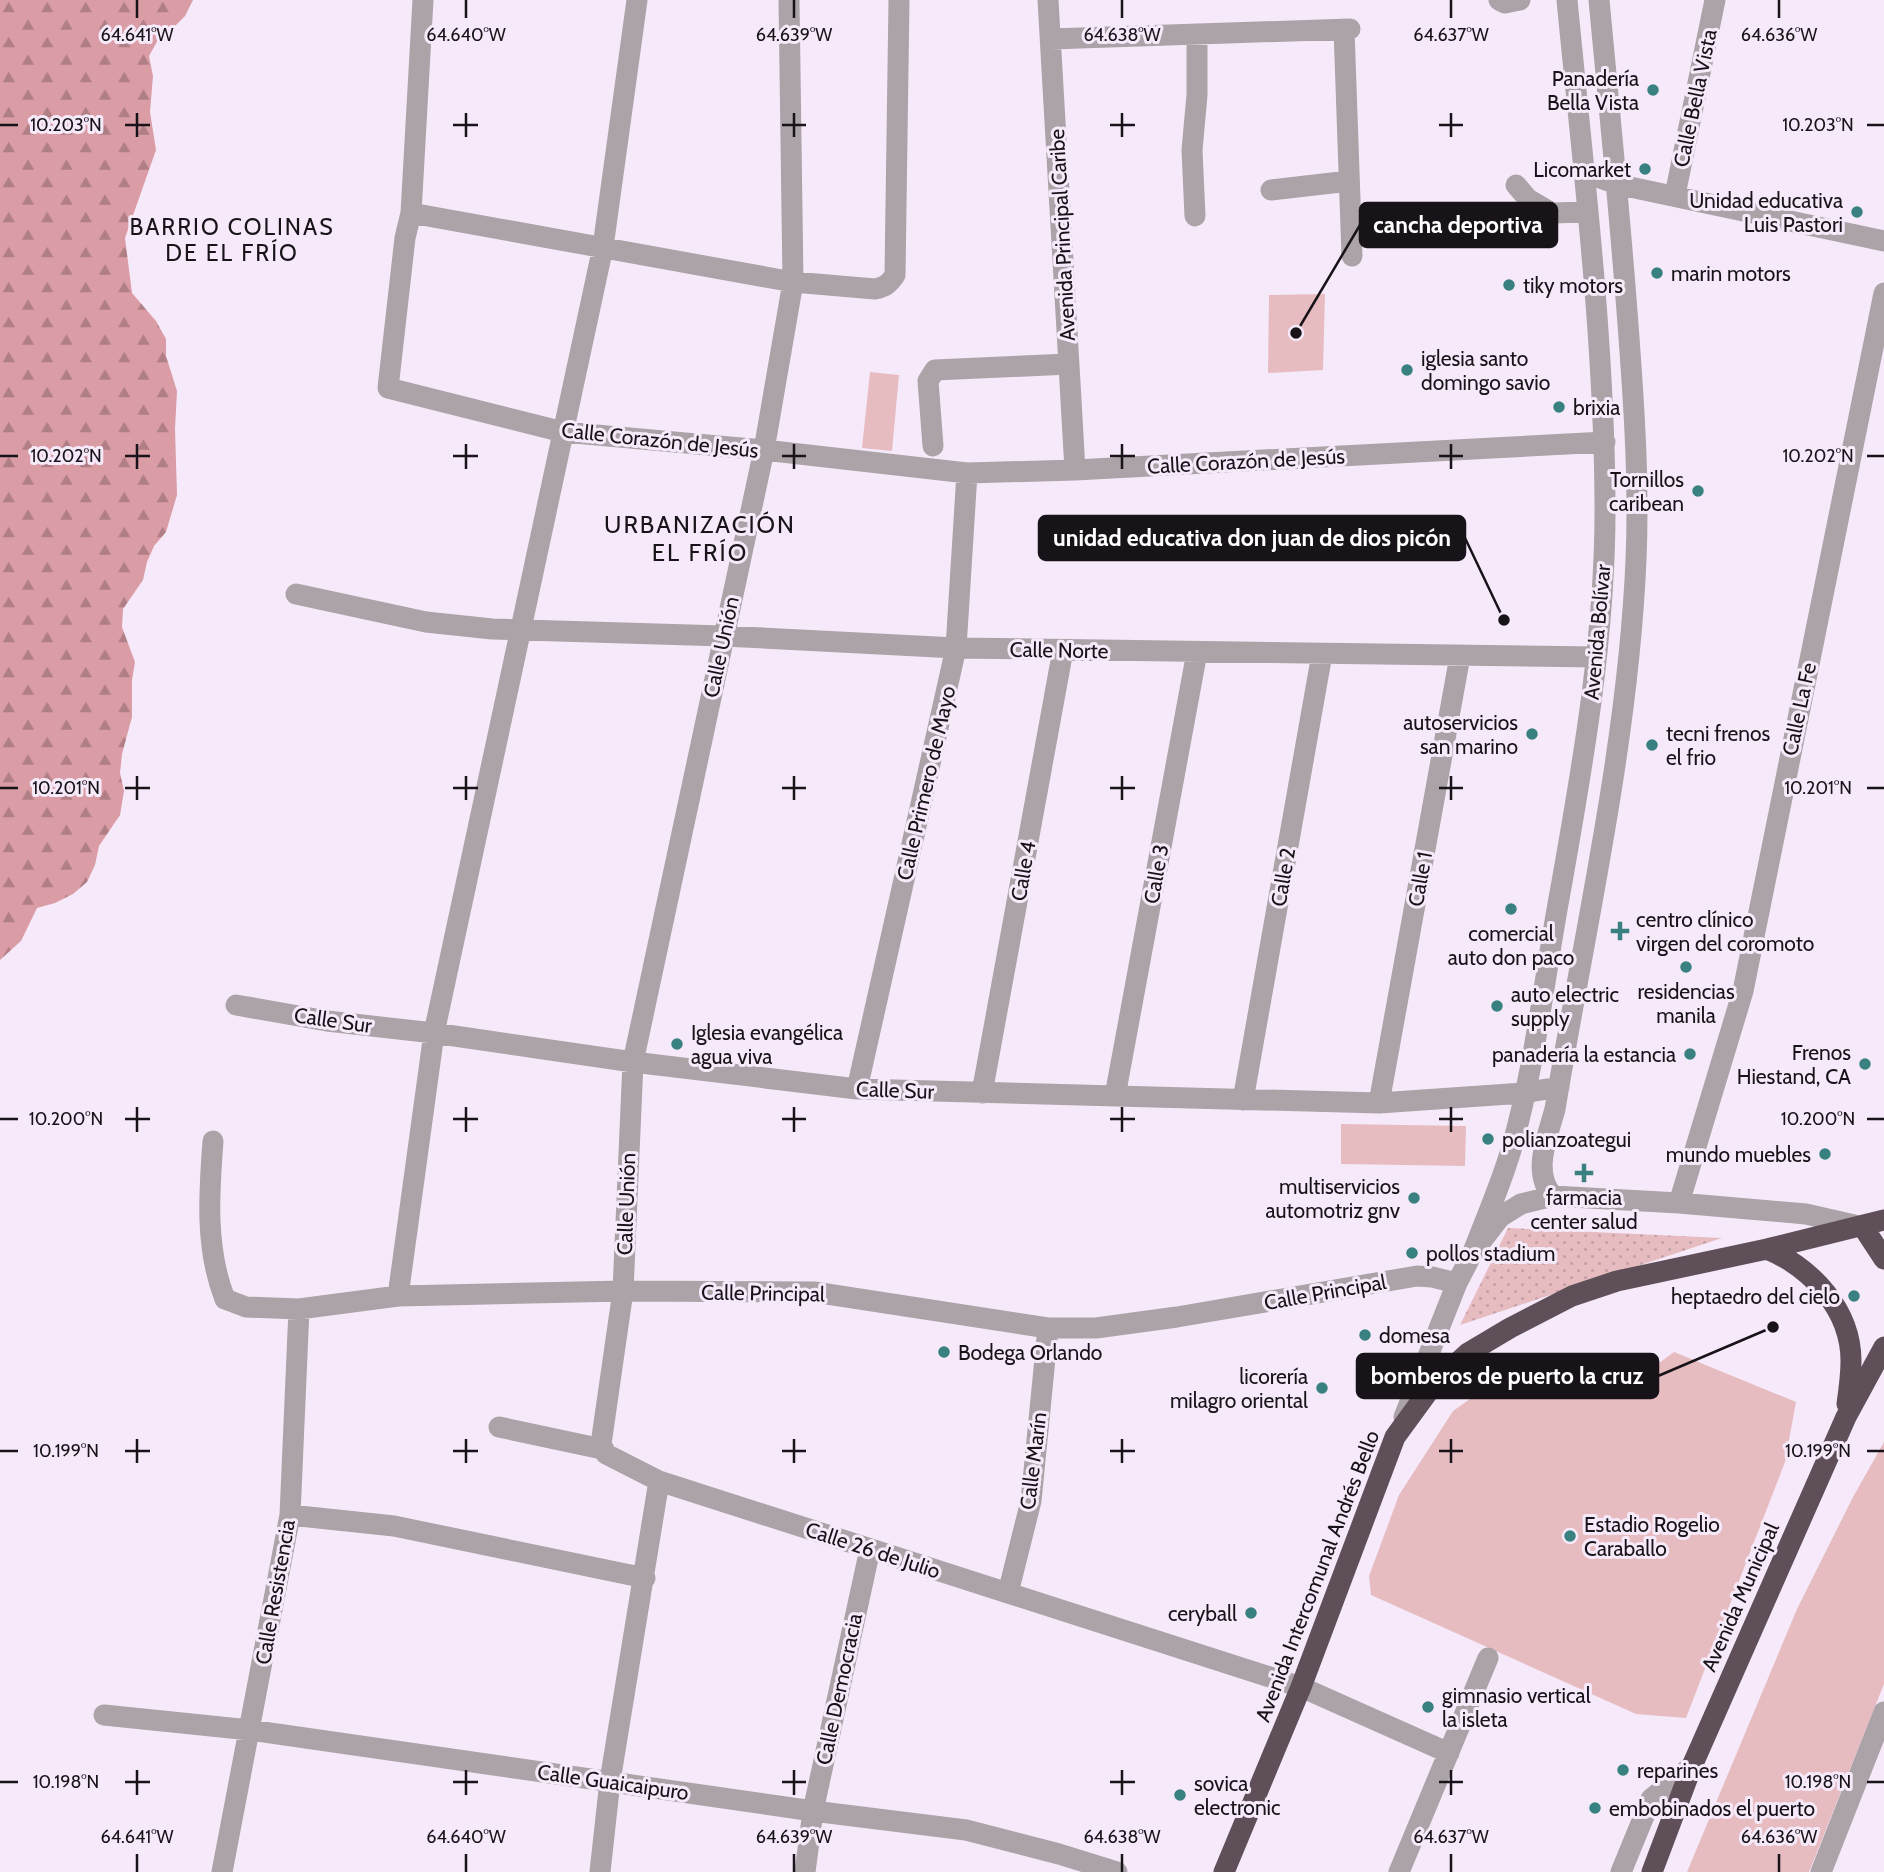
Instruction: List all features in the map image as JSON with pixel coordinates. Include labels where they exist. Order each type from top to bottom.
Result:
[{"type":"highway","points":[[1884,1212],[1863,1227],[1884,1259]]},
{"type":"highway","name":"Avenida Intercomunal Andrés Bello","points":[[1224,1872],[1301,1687],[1395,1437],[1433,1385],[1468,1353],[1572,1296],[1617,1281],[1767,1249],[1884,1220]]},
{"type":"highway","points":[[1767,1249],[1787,1258],[1815,1278],[1830,1297],[1847,1333],[1852,1359],[1846,1417]]},
{"type":"highway","name":"Avenida Municipal","points":[[1652,1872],[1692,1766],[1846,1417],[1877,1373],[1884,1347]]},
{"type":"street","points":[[423,0],[411,213],[793,282],[874,289],[884,288],[895,275],[899,0]]},
{"type":"street","points":[[398,1296],[435,1033],[603,247],[637,0]]},
{"type":"street","name":"Calle Unión","points":[[623,1291],[632,1062],[764,450],[793,282],[789,0]]},
{"type":"street","name":"Avenida Principal Caribe","points":[[1048,0],[1076,470]]},
{"type":"street","points":[[1499,0],[1520,0]]},
{"type":"street","name":"Avenida Bolívar","points":[[1474,1252],[1511,1151],[1524,1093],[1578,792],[1596,657],[1605,559],[1605,442],[1584,172],[1567,0]]},
{"type":"street","name":"Avenida Bolívar","points":[[1553,1196],[1545,1188],[1542,1174],[1543,1153],[1559,1087],[1610,794],[1632,631],[1636,560],[1636,444],[1599,0]]},
{"type":"street","name":"Calle Bella Vista","points":[[1675,195],[1715,0]]},
{"type":"street","points":[[1051,39],[1347,29],[1352,256]]},
{"type":"street","points":[[1195,216],[1192,150],[1197,95],[1197,34]]},
{"type":"street","points":[[1584,172],[1616,184],[1884,241]]},
{"type":"street","points":[[1270,190],[1349,181]]},
{"type":"street","points":[[1516,185],[1528,199],[1552,213],[1587,212]]},
{"type":"street","name":"Calle Corazón de Jesús","points":[[411,213],[405,238],[387,385],[390,390],[563,432],[764,450],[967,473],[1076,470],[1605,442]]},
{"type":"street","name":"Calle La Fe","points":[[1679,1203],[1743,991],[1884,293]]},
{"type":"street","points":[[933,446],[928,381],[935,370],[1069,364]]},
{"type":"street","name":"Calle Primero de Mayo","points":[[857,1089],[956,648],[967,473]]},
{"type":"street","name":"Calle Norte","points":[[296,594],[436,624],[492,629],[723,636],[956,648],[1596,657]]},
{"type":"street","name":"Calle 4","points":[[982,1093],[1063,650]]},
{"type":"street","name":"Calle 3","points":[[1115,1096],[1197,652]]},
{"type":"street","name":"Calle 2","points":[[1243,1100],[1322,654]]},
{"type":"street","name":"Calle 1","points":[[1379,1103],[1460,656]]},
{"type":"street","name":"Calle Sur","points":[[236,1005],[327,1021],[857,1089],[1379,1103],[1524,1093],[1559,1087]]},
{"type":"street","name":"Calle Principal","points":[[212,1140],[208,1208],[217,1279],[225,1299],[246,1307],[299,1309],[398,1296],[623,1291],[814,1292],[1048,1328],[1096,1328],[1417,1276],[1457,1283]]},
{"type":"street","points":[[1395,1437],[1457,1283],[1474,1252],[1500,1217],[1521,1203],[1553,1196],[1679,1203],[1806,1214],[1863,1227]]},
{"type":"street","points":[[602,1450],[623,1291]]},
{"type":"street","name":"Calle Resistencia","points":[[222,1872],[290,1515],[299,1309]]},
{"type":"street","name":"Calle Marín","points":[[1007,1593],[1031,1501],[1048,1328]]},
{"type":"street","name":"Calle 26 de Julio","points":[[499,1427],[602,1450],[659,1481],[1301,1687],[1449,1754]]},
{"type":"street","points":[[600,1872],[610,1781],[659,1481]]},
{"type":"street","points":[[290,1515],[394,1526],[645,1578]]},
{"type":"street","name":"Calle Democracia","points":[[805,1872],[813,1811],[870,1549]]},
{"type":"street","points":[[1399,1872],[1488,1658]]},
{"type":"street","points":[[1821,1872],[1884,1712]]},
{"type":"street","name":"Calle Guaicaipuro","points":[[104,1715],[250,1730],[813,1811],[967,1830],[1117,1872]]},
{"type":"street","points":[[1621,1872],[1651,1799],[1692,1766]]},
{"type":"shaded area","points":[[1325,294],[1323,370],[1268,373],[1269,295]]},
{"type":"shaded area","points":[[870,372],[899,375],[892,451],[862,448]]},
{"type":"shaded area","points":[[1341,1124],[1466,1126],[1465,1166],[1341,1164]]},
{"type":"shaded area","points":[[1508,1228],[1722,1238],[1460,1325]]},
{"type":"shaded area","name":"Estadio Rogelio Caraballo","points":[[1674,1352],[1796,1402],[1785,1462],[1686,1718],[1636,1714],[1371,1595],[1369,1576],[1399,1495],[1453,1411],[1532,1355],[1625,1388]]},
{"type":"shaded area","points":[[1884,1442],[1884,1684],[1809,1872],[1687,1872],[1797,1609]]},
{"type":"green space","points":[[0,0],[193,0],[185,16],[159,38],[149,56],[153,76],[150,112],[156,150],[125,238],[132,293],[156,321],[166,339],[166,356],[177,391],[177,495],[166,532],[154,546],[143,580],[123,609],[122,627],[135,662],[132,717],[120,773],[124,791],[120,815],[99,846],[95,865],[87,882],[73,894],[37,908],[21,941],[0,960]]},
{"type":"place","name":"Panadería Bella Vista","points":[[1653,90]]},
{"type":"place","name":"Licomarket","points":[[1645,169]]},
{"type":"place","name":"Unidad educativa Luis Pastori","points":[[1857,212]]},
{"type":"place","name":"marin motors","points":[[1657,273]]},
{"type":"place","name":"tiky motors","points":[[1509,285]]},
{"type":"place","name":"cancha deportiva","points":[[1296,333]]},
{"type":"place","name":"iglesia santo domingo savio","points":[[1407,370]]},
{"type":"place","name":"brixia","points":[[1559,407]]},
{"type":"place","name":"Tornillos caribean","points":[[1698,491]]},
{"type":"place","name":"unidad educativa don juan de dios picón","points":[[1504,620]]},
{"type":"place","name":"autoservicios san marino","points":[[1532,734]]},
{"type":"place","name":"tecni frenos el frio","points":[[1652,745]]},
{"type":"place","name":"comercial auto don paco","points":[[1511,909]]},
{"type":"place","name":"centro clínico virgen del coromoto","points":[[1620,931]]},
{"type":"place","name":"residencias manila","points":[[1686,967]]},
{"type":"place","name":"auto electric supply","points":[[1497,1006]]},
{"type":"place","name":"Iglesia evangélica agua viva","points":[[677,1044]]},
{"type":"place","name":"panadería la estancia","points":[[1690,1054]]},
{"type":"place","name":"Frenos Hiestand, CA","points":[[1865,1064]]},
{"type":"place","name":"polianzoategui","points":[[1488,1139]]},
{"type":"place","name":"mundo muebles","points":[[1825,1154]]},
{"type":"place","name":"farmacia center salud","points":[[1584,1173]]},
{"type":"place","name":"multiservicios automotriz gnv","points":[[1414,1198]]},
{"type":"place","name":"pollos stadium","points":[[1412,1253]]},
{"type":"place","name":"heptaedro del cielo","points":[[1854,1296]]},
{"type":"place","name":"bomberos de puerto la cruz","points":[[1773,1327]]},
{"type":"place","name":"domesa","points":[[1365,1335]]},
{"type":"place","name":"Bodega Orlando","points":[[944,1352]]},
{"type":"place","name":"licorería milagro oriental","points":[[1322,1388]]},
{"type":"place","name":"Estadio Rogelio Caraballo","points":[[1570,1536]]},
{"type":"place","name":"ceryball","points":[[1251,1613]]},
{"type":"place","name":"gimnasio vertical la isleta","points":[[1428,1707]]},
{"type":"place","name":"reparines","points":[[1623,1770]]},
{"type":"place","name":"sovica electronic","points":[[1180,1795]]},
{"type":"place","name":"embobinados el puerto","points":[[1595,1808]]},
{"type":"district","name":"BARRIO COLINAS DE EL FRÍO","points":[[232,240]]},
{"type":"district","name":"URBANIZACIÓN EL FRÍO","points":[[700,538]]}]
